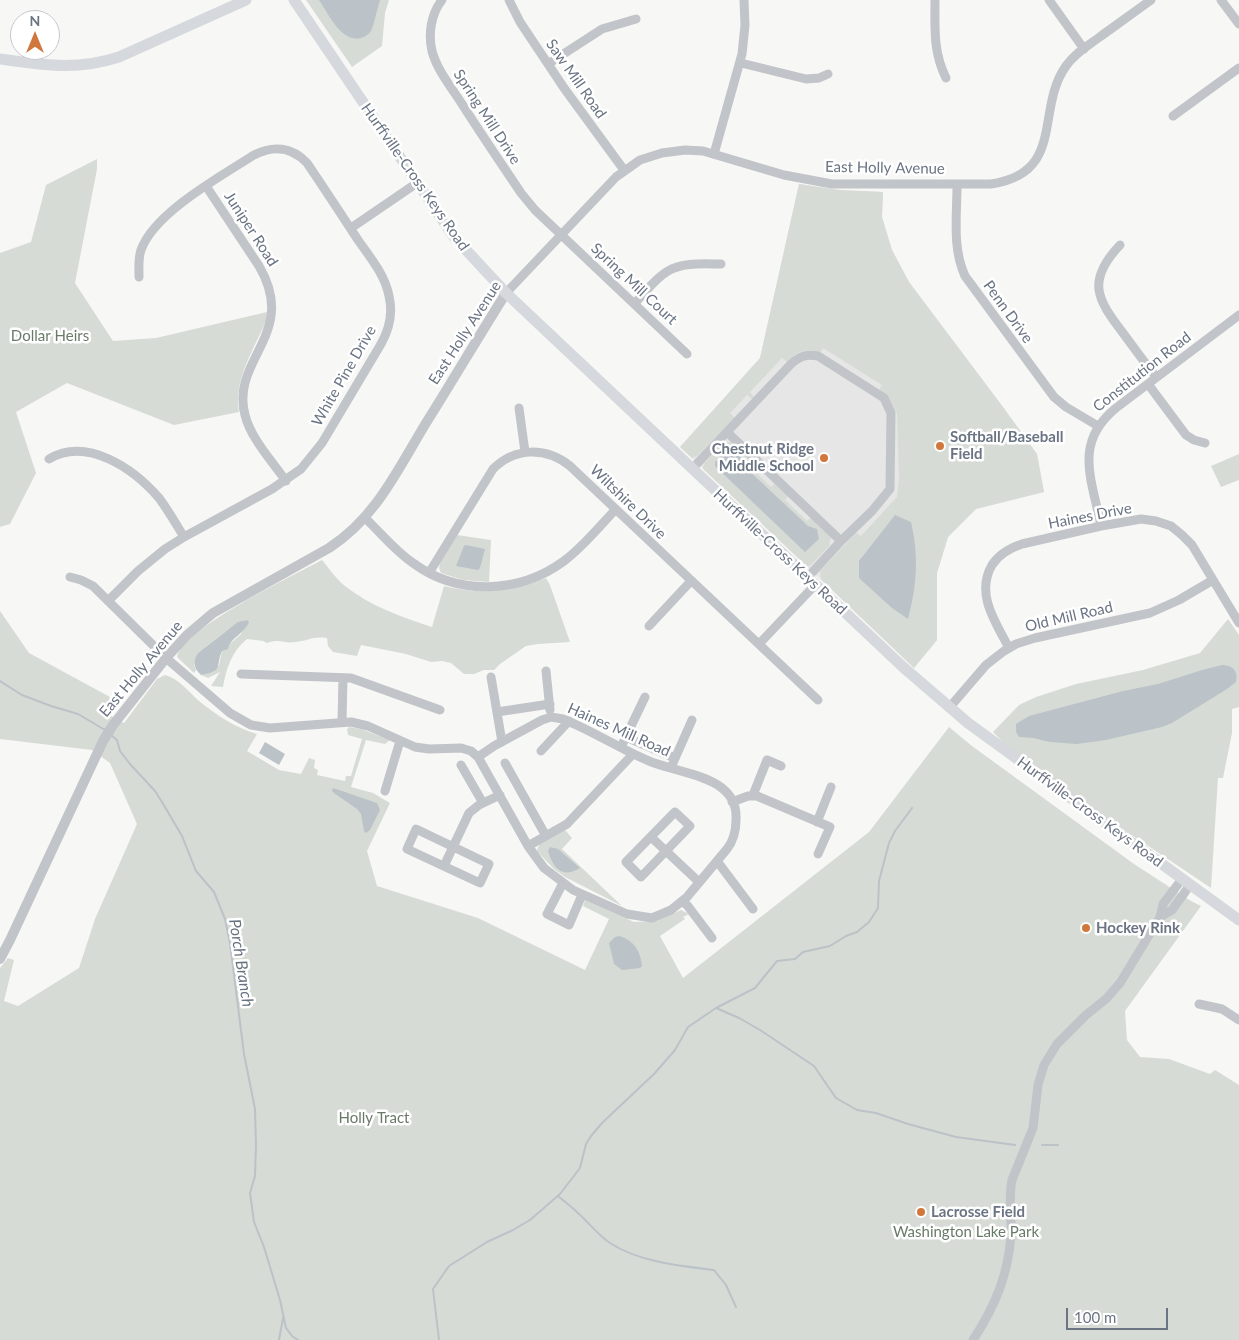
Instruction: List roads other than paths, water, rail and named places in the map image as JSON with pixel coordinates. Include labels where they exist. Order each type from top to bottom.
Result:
[{"type":"main road","points":[[0,59],[71,67],[99,64],[119,57],[246,0]]},
{"type":"main road","name":"Hurffville-Cross Keys Road","points":[[294,0],[460,244],[506,293],[902,667],[949,708],[1239,920]]},
{"type":"street","name":"Spring Mill Drive","points":[[442,0],[433,17],[430,32],[431,48],[440,70],[520,193],[561,234]]},
{"type":"street","name":"Saw Mill Road","points":[[509,0],[520,22],[548,64],[624,170]]},
{"type":"street","points":[[714,154],[741,63],[744,36],[744,0]]},
{"type":"street","points":[[935,0],[935,48],[946,78]]},
{"type":"street","points":[[1049,0],[1084,49]]},
{"type":"street","name":"East Holly Avenue","points":[[0,959],[113,725],[166,658],[187,635],[213,613],[329,548],[365,518],[392,478],[506,293],[602,190],[624,170],[647,157],[670,151],[694,150],[784,175],[825,183],[849,185],[957,185],[1004,182],[1018,176],[1039,155],[1044,142],[1052,96],[1057,81],[1069,62],[1151,0]]},
{"type":"street","points":[[1221,0],[1239,24]]},
{"type":"street","points":[[548,64],[602,29],[636,19]]},
{"type":"street","points":[[741,63],[806,79],[819,78],[828,74]]},
{"type":"street","points":[[1173,116],[1239,68]]},
{"type":"street","name":"White Pine Drive","points":[[108,600],[146,564],[184,537],[286,481],[301,469],[317,451],[381,344],[387,331],[390,310],[390,298],[386,285],[351,228],[307,163],[284,149],[274,148],[259,152],[173,210],[150,233],[141,251],[138,266],[139,277]]},
{"type":"street","points":[[351,228],[417,183]]},
{"type":"street","name":"Penn Drive","points":[[957,185],[957,248],[965,276],[1054,397],[1066,407],[1098,426]]},
{"type":"street","name":"Juniper Road","points":[[206,186],[267,279],[271,293],[272,318],[246,384],[244,407],[247,421],[253,434],[286,481]]},
{"type":"street","name":"Spring Mill Court","points":[[561,234],[687,354]]},
{"type":"street","points":[[1120,245],[1102,267],[1099,283],[1100,295],[1108,313],[1156,377]]},
{"type":"street","points":[[635,304],[662,275],[673,268],[689,265],[721,264]]},
{"type":"street","name":"Constitution Road","points":[[1101,526],[1088,459],[1090,442],[1098,426],[1116,408],[1239,315]]},
{"type":"street","points":[[692,469],[791,364],[807,354],[818,356],[884,398],[891,414],[890,489],[872,511],[842,541],[759,644]]},
{"type":"street","points":[[1148,384],[1186,435],[1194,440],[1205,443]]},
{"type":"street","points":[[519,408],[525,452]]},
{"type":"street","points":[[727,432],[842,541]]},
{"type":"street","points":[[49,459],[61,452],[83,451],[106,458],[122,466],[142,480],[157,496],[184,537]]},
{"type":"street","name":"Wiltshire Drive","points":[[429,573],[490,472],[504,460],[525,452],[543,452],[560,459],[570,466],[818,700]]},
{"type":"street","points":[[365,518],[408,559],[429,573],[449,581],[477,587],[506,586],[532,579],[552,569],[572,555],[615,510]]},
{"type":"street","name":"Haines Drive","points":[[1010,648],[992,614],[986,596],[987,576],[997,558],[1015,546],[1101,526],[1141,519],[1156,521],[1170,526],[1192,545],[1239,623]]},
{"type":"street","points":[[70,577],[87,582],[108,600],[166,658],[230,713],[251,725],[270,728],[342,722],[368,726],[422,749],[461,748],[471,752],[478,757],[528,846],[544,868],[563,884],[582,895],[627,914],[652,918],[666,913],[682,902],[734,838],[737,816],[732,802],[752,795],[830,827],[818,854]]},
{"type":"street","name":"Old Mill Road","points":[[949,708],[986,665],[1010,648],[1035,638],[1150,613],[1180,600],[1213,580]]},
{"type":"street","points":[[649,626],[691,581]]},
{"type":"street","points":[[546,671],[551,717]]},
{"type":"street","points":[[241,674],[358,680],[440,710]]},
{"type":"street","points":[[491,677],[502,742]]},
{"type":"street","points":[[342,722],[343,678]]},
{"type":"street","points":[[621,747],[645,697]]},
{"type":"street","points":[[497,712],[550,704]]},
{"type":"street","name":"Haines Mill Road","points":[[478,757],[542,720],[558,717],[570,721],[633,754],[671,769],[711,780],[726,791],[732,802]]},
{"type":"street","points":[[671,769],[692,720]]},
{"type":"street","points":[[541,751],[570,721]]},
{"type":"street","points":[[626,737],[675,758]]},
{"type":"street","points":[[386,791],[400,741]]},
{"type":"street","points":[[528,846],[571,820],[633,754]]},
{"type":"street","points":[[752,795],[767,760],[781,766]]},
{"type":"street","points":[[505,763],[546,836]]},
{"type":"street","points":[[461,765],[483,803]]},
{"type":"street","points":[[817,822],[831,787]]},
{"type":"street","points":[[444,866],[467,817],[475,808],[500,795]]},
{"type":"street","points":[[675,812],[690,826],[641,877],[626,862],[651,837],[675,812]]},
{"type":"street","points":[[416,829],[489,864],[480,883],[444,866],[407,849],[416,829]]},
{"type":"street","points":[[651,837],[699,882]]},
{"type":"street","points":[[717,861],[753,908]]},
{"type":"street","points":[[973,1340],[990,1313],[1006,1273],[1011,1233],[1010,1189],[1034,1128],[1038,1085],[1044,1065],[1056,1044],[1086,1014],[1106,999],[1120,983],[1160,917],[1163,904],[1186,882]]},
{"type":"street","points":[[563,884],[547,914],[568,925],[582,895]]},
{"type":"street","points":[[682,902],[712,938]]},
{"type":"street","points":[[1199,1004],[1222,1009],[1239,1020]]},
{"type":"waterway","name":"Porch Branch","points":[[0,681],[22,695],[78,714],[105,730]]},
{"type":"waterway","name":"Porch Branch","points":[[111,735],[117,740],[120,751],[155,791],[162,802],[182,836],[196,871],[214,892],[225,919],[230,943],[244,1054],[255,1109],[255,1176],[250,1193],[254,1222],[264,1247],[280,1300],[286,1328],[298,1340]]},
{"type":"waterway","points":[[439,1340],[433,1289],[449,1266],[487,1242],[530,1220],[560,1194],[580,1168],[586,1144],[591,1136],[602,1123],[654,1074],[675,1050],[688,1027],[716,1008],[755,988],[777,961],[795,959],[803,952],[830,946],[846,936],[857,932],[869,922],[878,908],[879,881],[889,843],[895,831],[912,808]]},
{"type":"waterway","points":[[716,1008],[760,1030],[814,1066],[836,1098],[857,1110],[876,1113],[956,1137],[1015,1145]]},
{"type":"waterway","points":[[1042,1145],[1058,1145]]},
{"type":"waterway","points":[[558,1196],[610,1243],[621,1249],[634,1255],[660,1262],[714,1270],[726,1285],[736,1307]]},
{"type":"waterway","points":[[279,1340],[283,1318]]},
{"type":"place","name":"Softball/Baseball Field","points":[[940,446]]},
{"type":"place","name":"Chestnut Ridge Middle School","points":[[824,458]]},
{"type":"place","name":"Hockey Rink","points":[[1086,928]]},
{"type":"place","name":"Lacrosse Field","points":[[921,1212]]},
{"type":"park label","name":"Dollar Heirs","points":[[50,336]]},
{"type":"park label","name":"Holly Tract","points":[[374,1118]]},
{"type":"park label","name":"Washington Lake Park","points":[[966,1232]]}]
